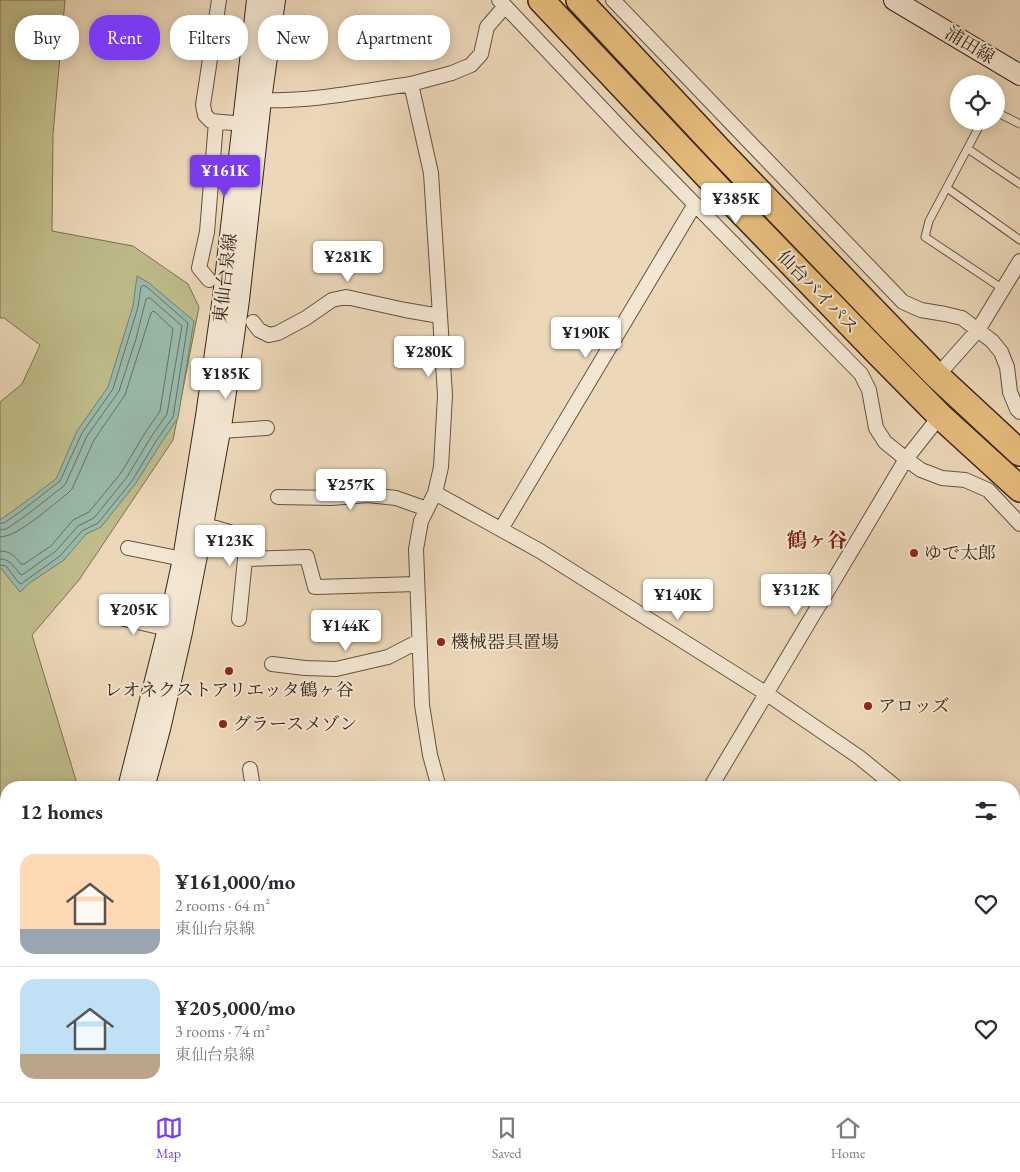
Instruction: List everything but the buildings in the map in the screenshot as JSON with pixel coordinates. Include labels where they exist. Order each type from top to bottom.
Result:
[{"type":"highway","name":"仙台バイパス","points":[[541,0],[870,345],[940,416],[1020,489]]},
{"type":"highway","name":"仙台バイパス","points":[[580,0],[721,152],[937,376],[1020,453]]},
{"type":"street","points":[[219,0],[203,105],[205,115],[211,122],[244,124]]},
{"type":"street","name":"東仙台泉線","points":[[130,781],[168,629],[183,559],[223,297],[257,0]]},
{"type":"street","points":[[146,781],[182,632],[220,431],[239,300],[261,100],[275,0]]},
{"type":"street","points":[[612,0],[904,302],[921,310],[962,318],[992,342],[1001,352],[1007,367],[1010,392],[1020,412]]},
{"type":"street","name":"浦田線","points":[[894,0],[1020,75]]},
{"type":"street","points":[[261,100],[316,98],[411,84],[452,73],[471,64],[481,54],[488,27],[502,3],[631,139],[861,374],[869,390],[876,428],[885,442],[920,470],[942,478],[965,480],[988,490],[1020,524]]},
{"type":"street","points":[[411,84],[431,173],[445,395],[440,467],[435,492],[421,521],[416,549],[422,705],[430,756],[437,781]]},
{"type":"street","points":[[208,280],[199,268],[208,232],[216,122]]},
{"type":"street","points":[[502,529],[695,204]]},
{"type":"street","points":[[937,376],[978,330],[1020,261]]},
{"type":"street","points":[[253,322],[259,330],[269,335],[278,333],[306,318],[332,300],[346,297],[440,316]]},
{"type":"street","points":[[714,781],[906,459],[940,416]]},
{"type":"street","points":[[220,431],[267,428]]},
{"type":"street","points":[[435,492],[540,551],[767,694],[859,757],[888,781]]},
{"type":"street","points":[[278,497],[331,498],[368,495],[396,498],[427,509]]},
{"type":"street","points":[[203,525],[245,537],[245,559],[239,619]]},
{"type":"street","points":[[128,548],[183,559]]},
{"type":"street","points":[[245,559],[307,557],[315,587],[417,584]]},
{"type":"street","points":[[107,615],[168,629]]},
{"type":"street","points":[[272,664],[336,669],[388,657],[419,641]]},
{"type":"street","points":[[250,768],[252,781]]},
{"type":"lane","points":[[1005,116],[1020,124]]},
{"type":"lane","points":[[978,130],[929,221],[925,237],[1003,289]]},
{"type":"lane","points":[[968,149],[1020,184]]},
{"type":"lane","points":[[947,188],[1020,240]]},
{"type":"shaded area","points":[[0,0],[65,0],[64,15],[15,15],[15,60],[60,60],[53,134],[52,231],[133,246],[188,284],[199,307],[173,440],[79,580],[32,635],[76,781],[0,781],[0,402],[22,384],[40,345],[4,318],[0,318]]},
{"type":"water","points":[[137,276],[149,283],[194,321],[178,418],[136,483],[101,527],[86,534],[64,560],[31,582],[20,592],[0,567],[0,520],[56,479],[77,431],[108,387],[133,306]]},
{"type":"place","name":"ゆで太郎","points":[[914,553]]},
{"type":"place","name":"機械器具置場","points":[[441,642]]},
{"type":"place","name":"レオネクストアリエッタ鶴ヶ谷","points":[[229,671]]},
{"type":"place","name":"アロッズ","points":[[868,706]]},
{"type":"place","name":"グラースメゾン","points":[[223,724]]},
{"type":"district","name":"鶴ヶ谷","points":[[817,540]]}]
